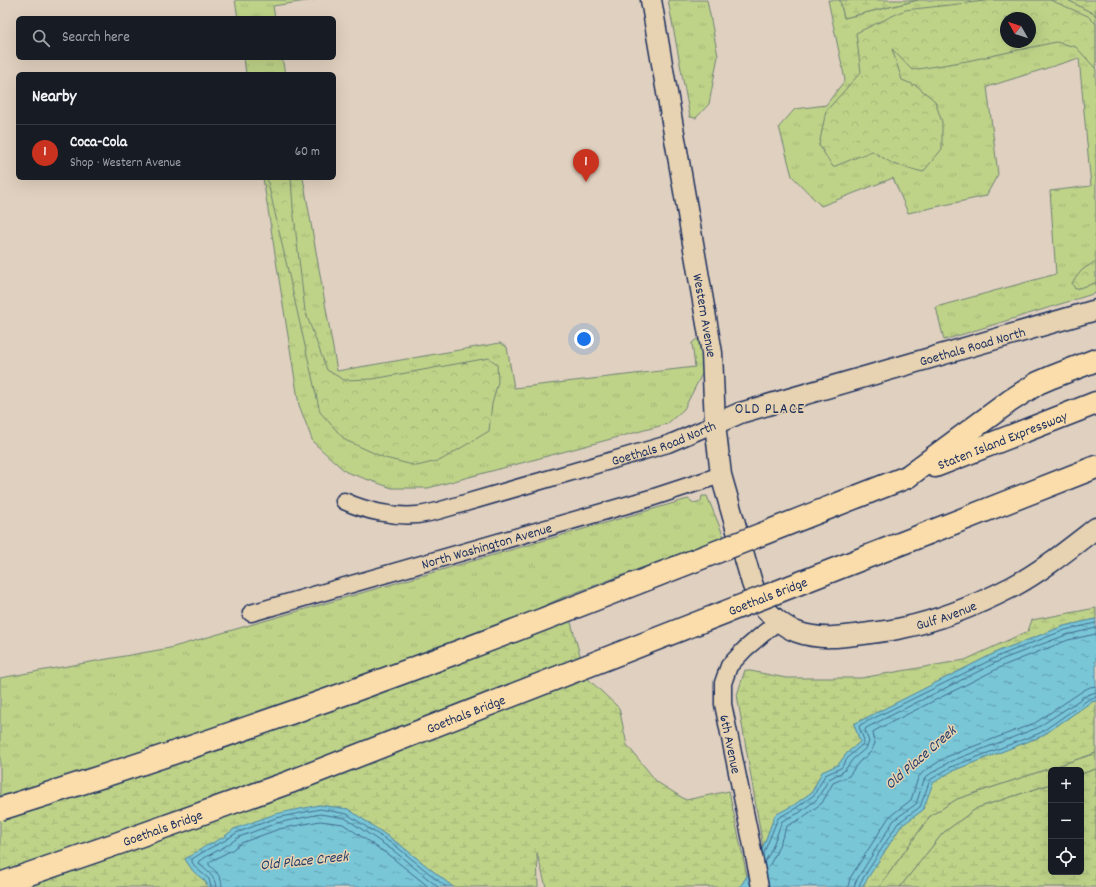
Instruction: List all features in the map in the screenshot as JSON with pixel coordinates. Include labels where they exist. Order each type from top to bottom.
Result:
[{"type":"highway","points":[[0,809],[195,746],[406,671],[567,610],[907,477],[1024,392],[1052,377],[1096,360]]},
{"type":"highway","name":"Staten Island Expressway","points":[[907,477],[1096,403]]},
{"type":"highway","name":"Goethals Bridge","points":[[0,884],[141,836],[282,785],[1096,467]]},
{"type":"street","name":"Western Avenue","points":[[651,0],[712,353],[715,424],[721,475],[756,593],[761,604],[778,621]]},
{"type":"street","name":"Goethals Road North","points":[[344,502],[358,508],[402,516],[448,508],[668,444],[740,413],[1096,310]]},
{"type":"street","name":"North Washington Avenue","points":[[251,614],[651,498],[721,475]]},
{"type":"street","name":"Gulf Avenue","points":[[778,621],[797,632],[819,637],[832,638],[889,631],[925,623],[958,612],[1013,586],[1045,567],[1096,528]]},
{"type":"street","name":"6th Avenue","points":[[760,887],[723,704],[723,683],[729,666],[745,649],[778,621]]},
{"type":"green space","points":[[235,0],[313,0],[273,6],[275,16],[238,16]]},
{"type":"green space","points":[[668,0],[707,0],[718,56],[709,104],[696,118],[690,117]]},
{"type":"green space","points":[[828,0],[840,0],[844,18],[918,0],[1068,0],[1096,15],[1096,293],[944,340],[936,307],[1056,274],[1050,191],[1091,186],[1079,58],[987,87],[998,174],[986,196],[908,213],[893,178],[821,206],[792,176],[779,127],[795,109],[826,105],[845,80]]},
{"type":"green space","points":[[840,0],[918,0],[844,18]]},
{"type":"green space","points":[[994,0],[1050,0],[1088,16],[1096,24],[1096,69],[1076,47],[1056,42],[1036,46],[1036,12],[1000,12],[1000,48],[1028,48],[967,61],[912,70],[892,49],[902,80],[917,86],[935,101],[942,122],[942,149],[923,172],[893,164],[872,151],[833,167],[819,145],[826,111],[861,72],[856,33],[905,10]]},
{"type":"green space","points":[[1068,0],[1096,0],[1096,15]]},
{"type":"green space","points":[[244,60],[282,60],[285,72],[246,72]]},
{"type":"green space","points":[[263,180],[303,180],[337,371],[500,343],[507,347],[514,388],[695,367],[692,343],[697,339],[701,341],[704,370],[684,409],[667,424],[428,488],[392,488],[346,472],[313,442],[299,405]]},
{"type":"green space","points":[[267,180],[291,180],[305,311],[327,370],[344,380],[373,379],[489,358],[497,364],[498,382],[492,404],[489,431],[441,460],[417,466],[385,458],[345,440],[320,412]]},
{"type":"green space","points":[[1096,261],[1096,283],[1075,289],[1072,283],[1082,270]]},
{"type":"green space","points":[[702,496],[707,496],[724,537],[564,597],[314,711],[0,815],[0,678],[170,648],[688,499],[694,503],[701,501]]},
{"type":"green space","points":[[564,597],[586,677],[619,708],[627,745],[657,782],[686,800],[729,791],[747,876],[740,887],[546,887],[537,853],[538,887],[453,887],[399,844],[348,809],[319,805],[234,829],[224,837],[185,859],[193,871],[206,882],[208,887],[0,887],[0,815],[314,711]]},
{"type":"green space","points":[[1096,608],[1096,619],[1064,626],[999,651],[854,724],[860,742],[847,753],[838,765],[822,772],[812,792],[794,805],[775,815],[763,847],[737,695],[745,670],[786,678],[861,678],[965,660],[1028,631],[1032,620]]},
{"type":"green space","points":[[1096,701],[1096,753],[1054,767],[1048,767],[1048,769],[957,799],[930,816],[879,887],[862,887],[901,826],[923,810],[932,783],[952,771],[1042,736],[1091,702]]},
{"type":"green space","points":[[1096,753],[1096,769],[1084,773],[1084,767],[1054,767]]},
{"type":"green space","points":[[1048,769],[1048,785],[977,808],[943,833],[900,887],[879,887],[930,816],[957,799]]},
{"type":"green space","points":[[1096,769],[1096,887],[900,887],[943,833],[977,808],[1048,785],[1048,875],[1084,875],[1084,773]]},
{"type":"water","name":"Old Place Creek","points":[[1096,619],[1096,701],[1091,702],[1042,736],[952,771],[933,783],[923,810],[901,826],[862,887],[740,887],[763,847],[775,815],[794,805],[812,792],[822,772],[838,765],[847,753],[860,742],[854,724],[999,651],[1064,626]]},
{"type":"water","name":"Old Place Creek","points":[[319,805],[348,809],[399,844],[453,887],[208,887],[206,882],[193,871],[185,859],[224,837],[234,829],[275,814]]},
{"type":"place","name":"Coca-Cola","points":[[586,182]]},
{"type":"district","name":"OLD PLACE","points":[[770,408]]}]
